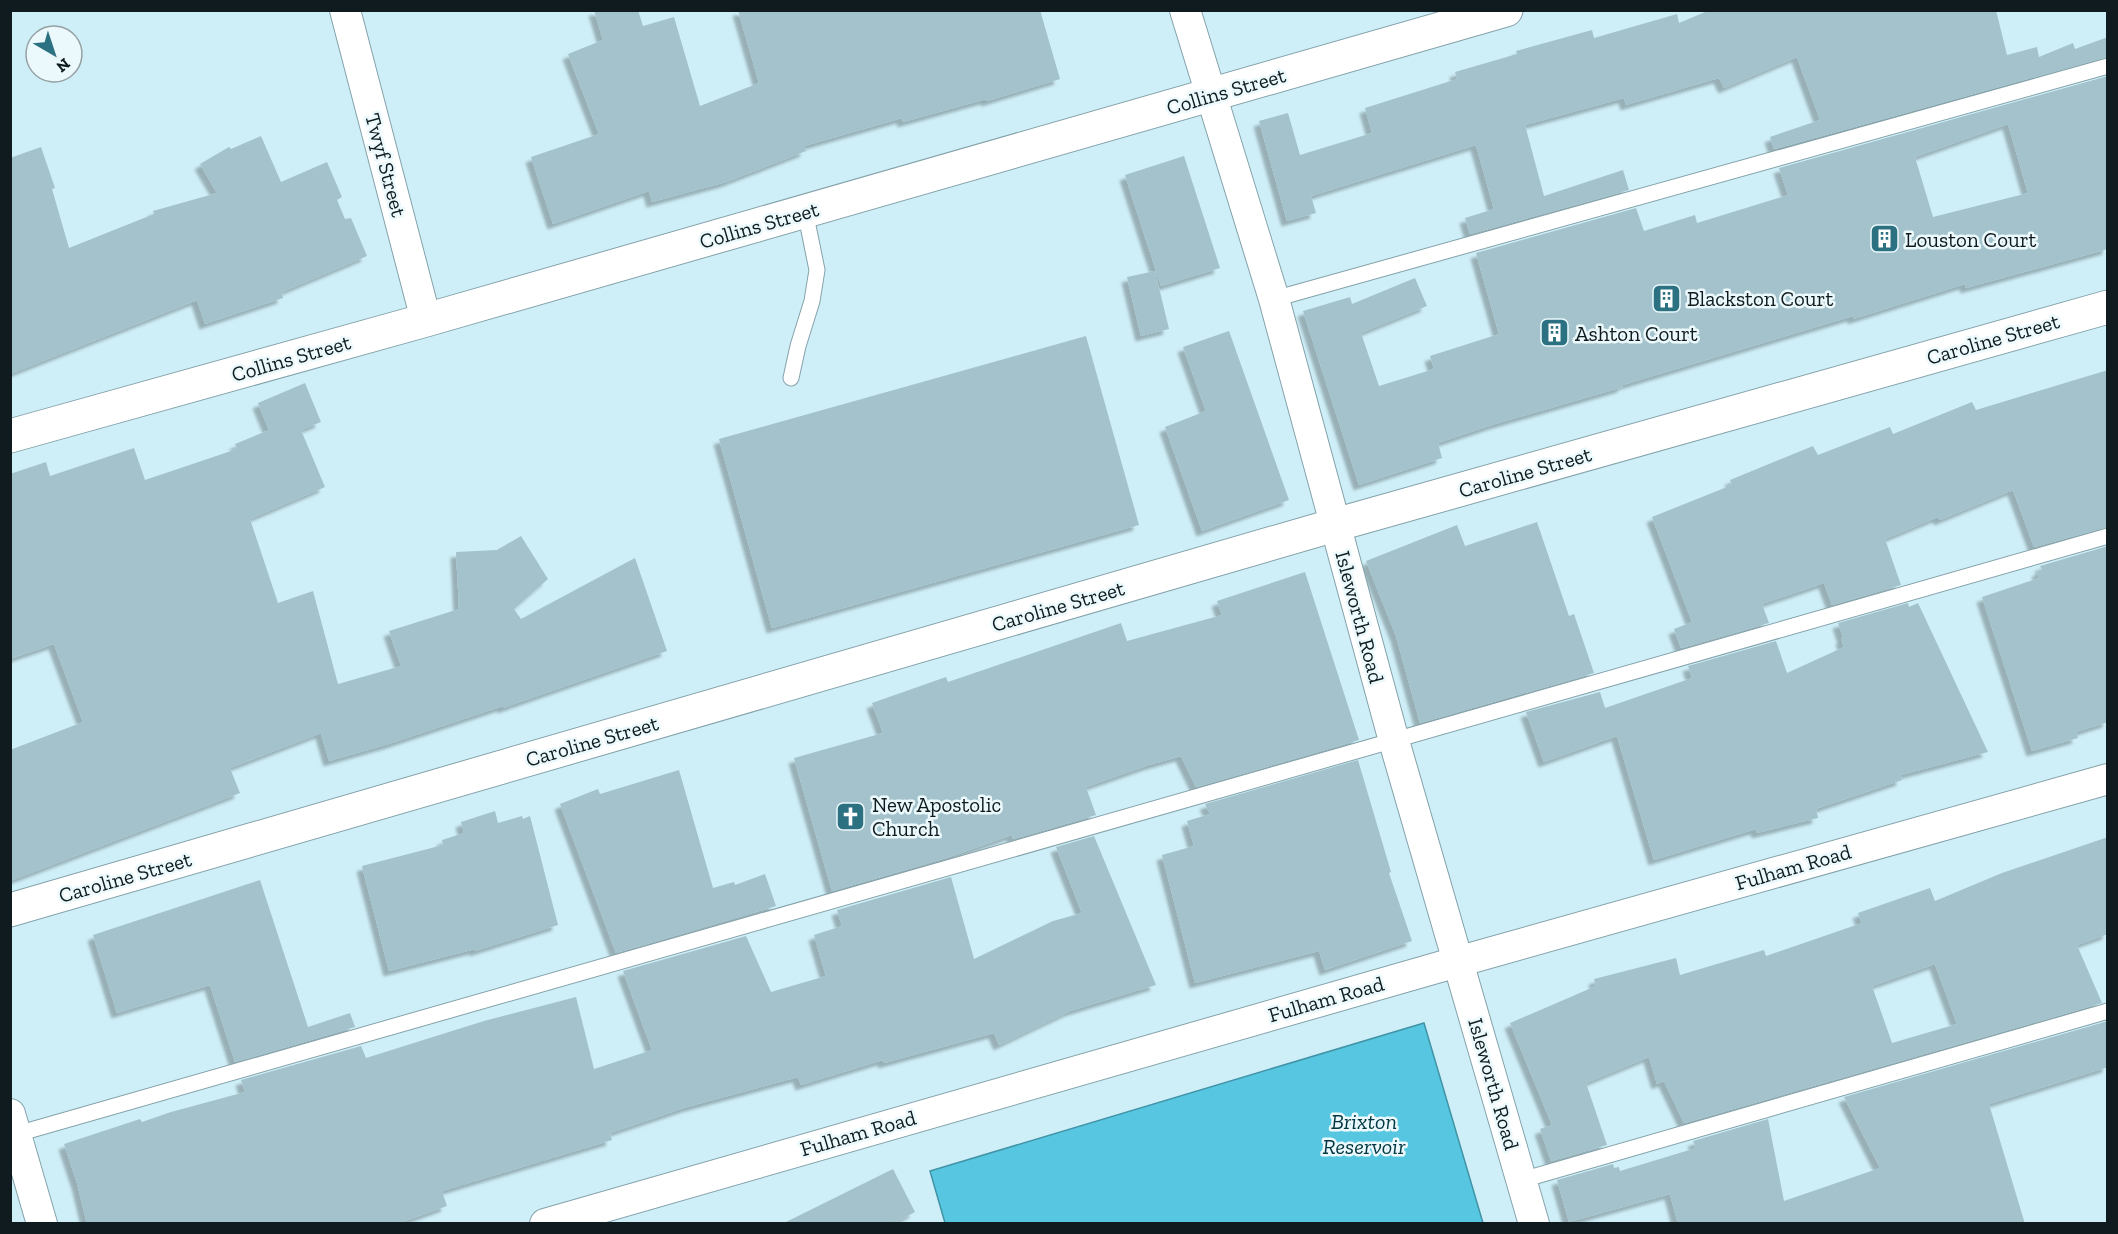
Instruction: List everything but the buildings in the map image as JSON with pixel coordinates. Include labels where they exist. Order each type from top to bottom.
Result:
[{"type":"street","name":"Twyf Street","points":[[345,10],[426,320]]},
{"type":"street","name":"Isleworth Road","points":[[1185,10],[1274,299],[1394,741],[1534,1224]]},
{"type":"street","name":"Collins Street","points":[[10,436],[426,320],[1506,10]]},
{"type":"street","name":"Caroline Street","points":[[10,910],[1335,525],[2108,307]]},
{"type":"street","name":"Fulham Road","points":[[545,1224],[1457,962],[2108,779]]},
{"type":"street","points":[[12,1128],[42,1224]]},
{"type":"lane","points":[[1274,299],[2108,66]]},
{"type":"lane","points":[[791,378],[812,301],[817,270],[805,211]]},
{"type":"lane","points":[[12,1128],[1394,741],[2108,537]]},
{"type":"lane","points":[[1522,1180],[2108,1011]]},
{"type":"water","name":"Brixton Reservoir","points":[[1424,1023],[1483,1223],[945,1223],[930,1171]]},
{"type":"place","name":"Louston Court","points":[[1884,239]]},
{"type":"place","name":"Blackston Court","points":[[1666,298]]},
{"type":"place","name":"Ashton Court","points":[[1554,333]]},
{"type":"place","name":"New Apostolic Church","points":[[851,816]]}]
